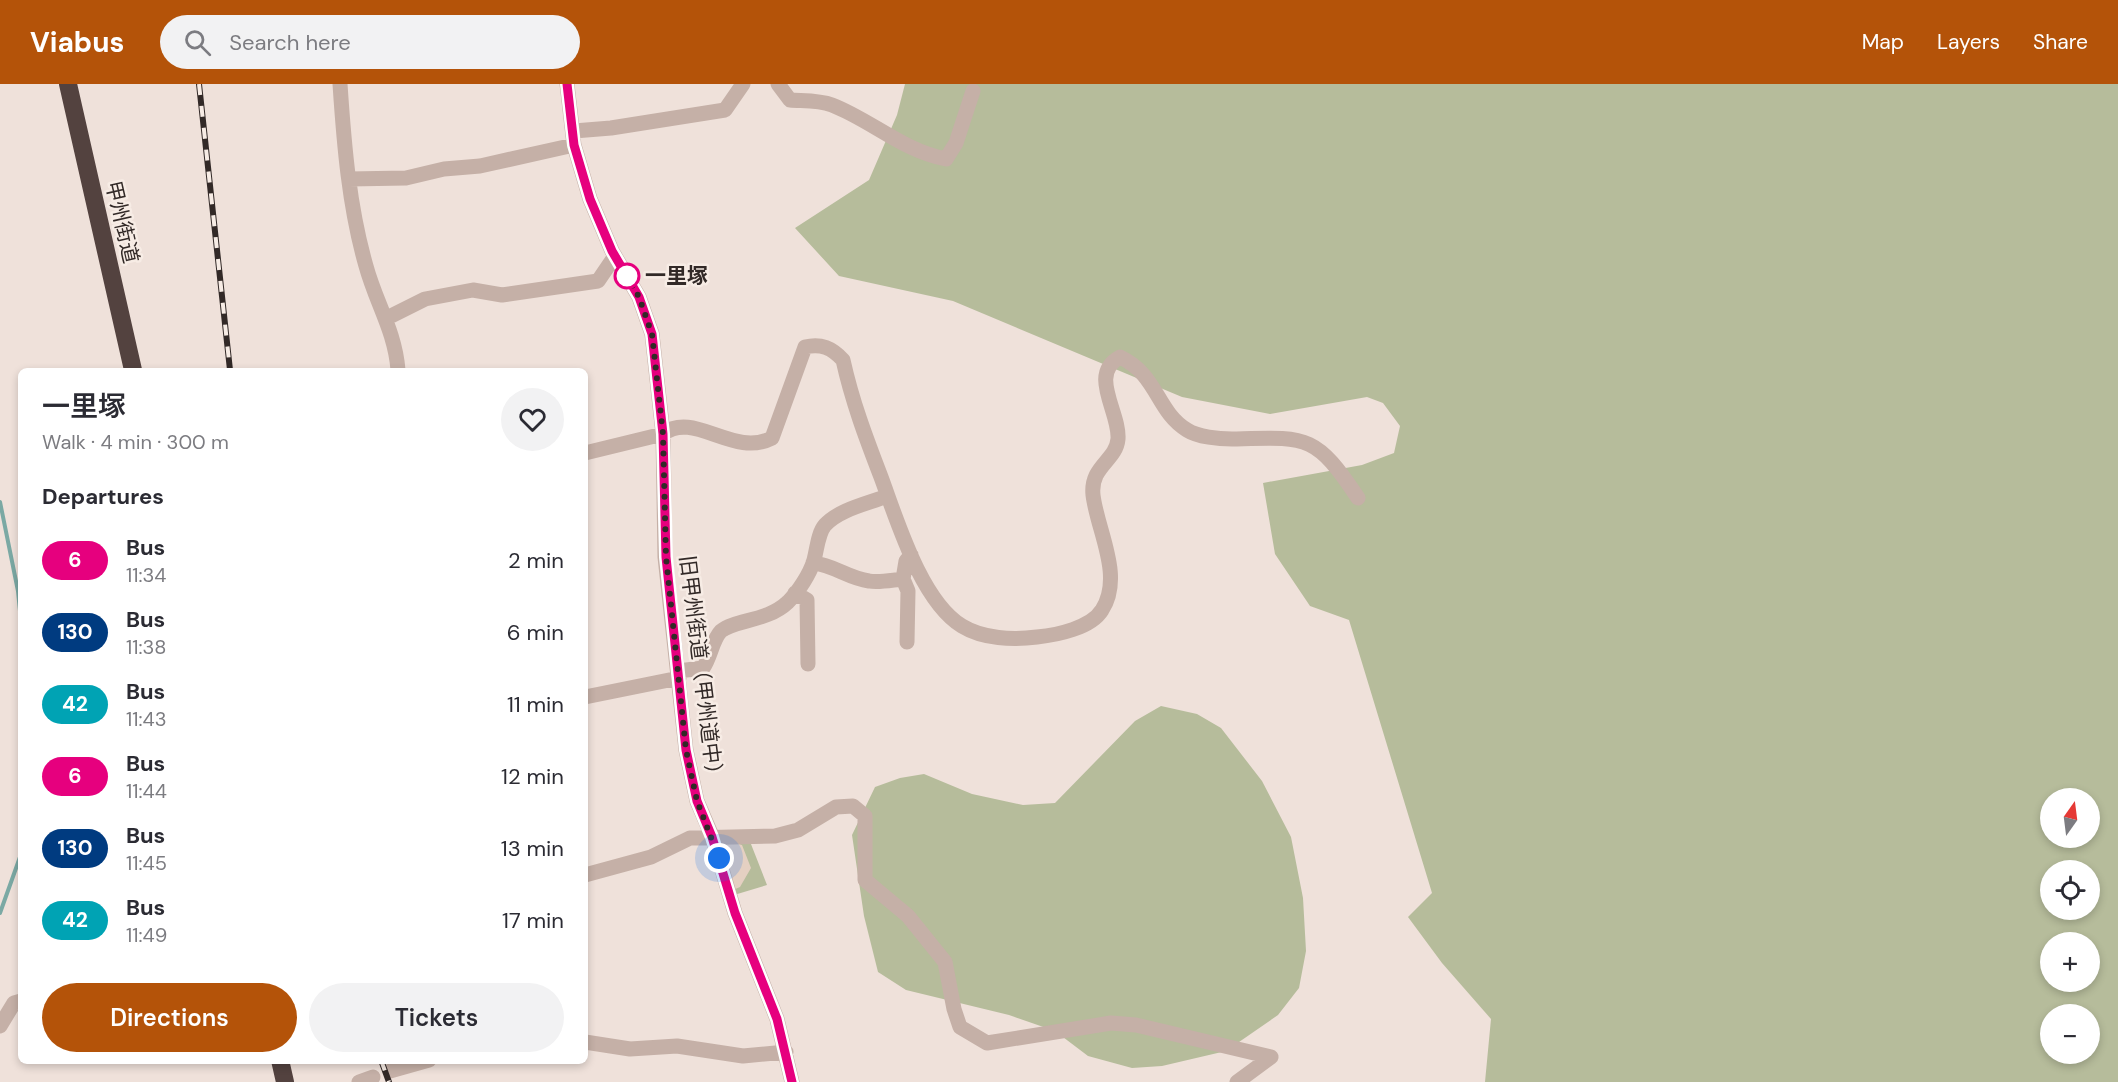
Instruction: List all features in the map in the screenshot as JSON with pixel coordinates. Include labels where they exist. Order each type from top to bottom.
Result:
[{"type":"highway","name":"甲州街道","points":[[68,84],[133,368]]},
{"type":"highway","points":[[281,1064],[285,1082]]},
{"type":"street","points":[[340,84],[344,144],[366,266],[396,345],[398,368]]},
{"type":"street","name":"旧甲州街道（甲州道中）","points":[[567,84],[574,138],[590,199],[615,256],[639,297],[652,334],[663,434],[666,557],[686,750],[697,801],[712,837],[735,913],[777,1019],[792,1082]]},
{"type":"street","points":[[350,179],[406,178],[444,169],[480,166],[611,128],[725,110],[743,84]]},
{"type":"street","points":[[778,84],[790,100],[830,104],[897,141],[929,156],[946,159],[956,143],[973,91]]},
{"type":"street","points":[[387,318],[425,299],[473,290],[502,295],[598,281],[615,256]]},
{"type":"street","points":[[588,452],[609,445],[663,434],[673,426],[690,426],[724,440],[762,443],[772,438],[799,356],[805,347],[822,346],[833,349],[843,360],[869,449],[911,555],[928,587],[948,614],[962,626],[978,633],[1027,639],[1057,635],[1088,622],[1101,612],[1110,586],[1109,565],[1093,493],[1097,470],[1115,451],[1118,438],[1105,378],[1111,361],[1120,357],[1136,364],[1169,414],[1188,431],[1221,439],[1287,438],[1311,444],[1338,469],[1358,498]]},
{"type":"street","points":[[588,696],[704,668],[722,631],[769,615],[781,608],[795,593],[813,562],[823,526],[840,514],[887,496]]},
{"type":"street","points":[[907,642],[908,591],[903,579],[906,561],[911,555]]},
{"type":"street","points":[[813,562],[830,565],[846,574],[870,582],[903,579]]},
{"type":"street","points":[[795,593],[807,600],[808,663]]},
{"type":"street","points":[[588,874],[651,857],[690,838],[775,836],[798,830],[836,807],[853,806],[865,816],[865,880],[908,916],[945,962],[960,1027],[987,1043],[1111,1023],[1136,1024],[1271,1057],[1237,1082]]},
{"type":"street","points":[[0,1026],[14,1003],[18,1002]]},
{"type":"street","points":[[588,1042],[630,1049],[677,1046],[743,1056],[786,1052]]},
{"type":"street","points":[[394,1067],[409,1064]]},
{"type":"green space","points":[[905,84],[2118,84],[2118,1082],[1485,1082],[1491,1019],[1442,963],[1408,917],[1432,893],[1349,620],[1310,606],[1275,554],[1263,483],[1362,465],[1394,453],[1400,426],[1383,403],[1367,397],[1270,414],[1182,397],[953,301],[839,276],[795,228],[869,180],[897,115]]},
{"type":"green space","points":[[1161,706],[1197,714],[1221,728],[1262,781],[1291,837],[1303,898],[1306,951],[1299,988],[1278,1015],[1226,1051],[1162,1066],[1132,1068],[1088,1056],[1055,1031],[1009,1015],[906,990],[878,972],[864,916],[852,835],[875,787],[900,778],[924,774],[972,794],[1023,805],[1055,803],[1135,721]]},
{"type":"green space","points":[[719,839],[749,839],[767,885],[734,895]]},
{"type":"shaded area","points":[[723,839],[742,845],[751,868],[740,887],[733,890],[726,867],[730,862]]},
{"type":"waterway","points":[[0,502],[18,591]]},
{"type":"waterway","points":[[0,913],[18,863]]},
{"type":"railway","points":[[199,84],[230,368]]},
{"type":"railway","points":[[382,1064],[389,1082]]},
{"type":"bus line","name":"6","points":[[567,84],[574,145],[590,199],[612,251],[639,297],[652,334],[663,434],[666,557],[686,750],[697,801],[712,837],[735,913],[777,1019],[792,1082]]},
{"type":"place","name":"一里塚","points":[[627,276]]},
{"type":"route","points":[[627,276],[639,297],[652,334],[663,434],[666,557],[686,750],[697,801],[719,858]]}]
